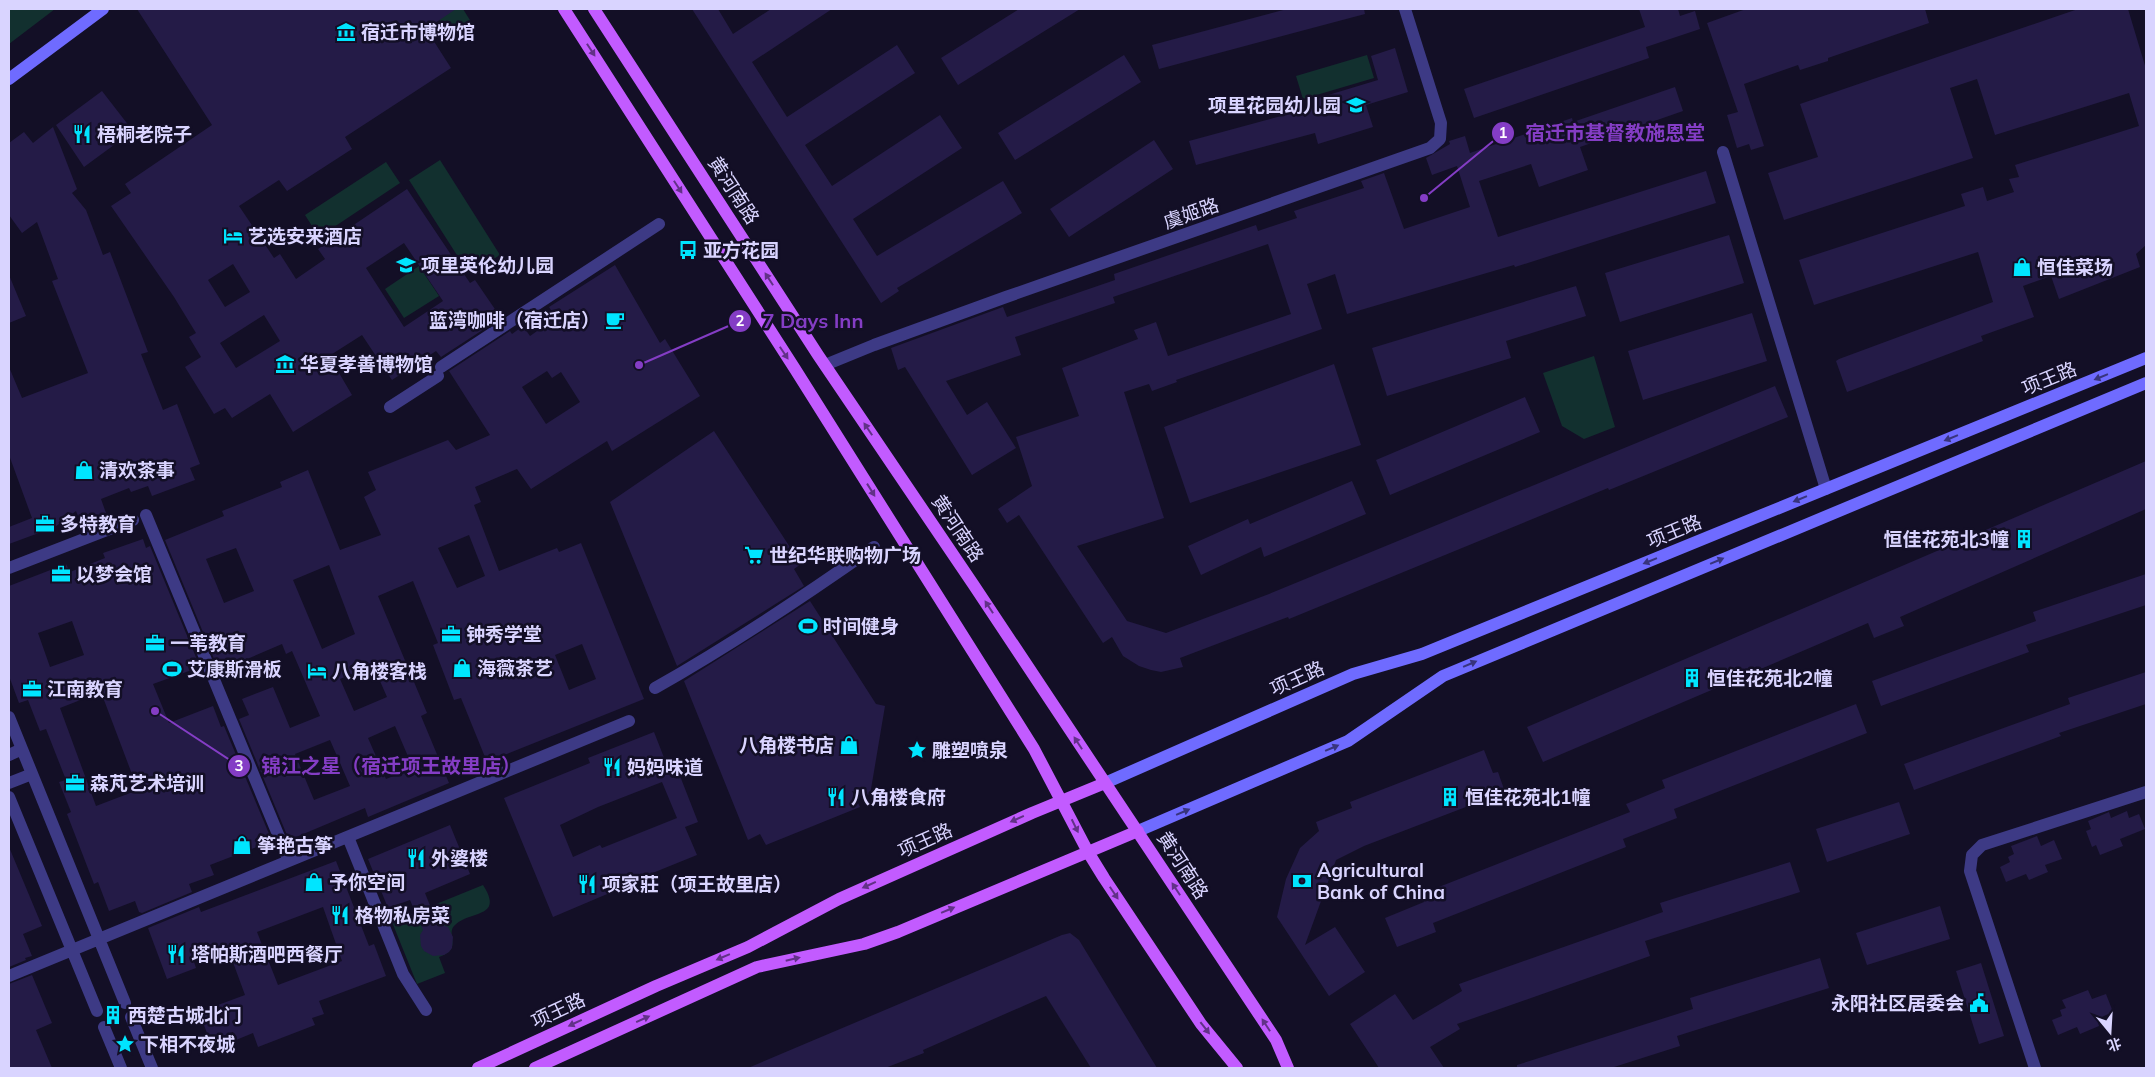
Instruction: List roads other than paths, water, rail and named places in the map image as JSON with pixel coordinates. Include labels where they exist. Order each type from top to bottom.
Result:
[{"type":"main road","points":[[9,79],[103,9]]},
{"type":"main road","points":[[564,9],[1008,706],[1034,748],[1088,852],[1201,1024],[1237,1068]]},
{"type":"main road","name":"黄河南路","points":[[594,9],[825,365],[1276,1040],[1288,1068]]},
{"type":"main road","name":"项王路","points":[[478,1068],[656,986],[748,947],[839,899],[1353,674],[1422,654],[2146,358]]},
{"type":"main road","points":[[535,1068],[758,967],[864,944],[898,932],[1138,831],[1348,741],[1443,676],[2146,383]]},
{"type":"street","name":"虞姬路","points":[[825,365],[874,344],[1430,148],[1440,139],[1441,123],[1405,9]]},
{"type":"street","points":[[1723,152],[1826,489]]},
{"type":"street","points":[[390,407],[659,224]]},
{"type":"street","points":[[146,515],[289,861]]},
{"type":"street","points":[[9,568],[133,520]]},
{"type":"street","points":[[655,688],[726,648],[808,594],[874,547]]},
{"type":"street","points":[[9,717],[125,1003]]},
{"type":"street","points":[[9,976],[629,720]]},
{"type":"street","points":[[9,755],[22,750]]},
{"type":"street","points":[[9,783],[32,774]]},
{"type":"street","points":[[2035,1068],[1970,870],[1972,855],[1982,845],[2146,792]]},
{"type":"street","points":[[9,798],[98,1012]]},
{"type":"street","points":[[348,837],[403,974],[426,1010]]},
{"type":"street","points":[[131,1017],[152,1068]]},
{"type":"street","points":[[104,1027],[121,1068]]},
{"type":"place","name":"宿迁市博物馆","points":[[346,32]]},
{"type":"place","name":"项里花园幼儿园","points":[[1356,105]]},
{"type":"place","name":"梧桐老院子","points":[[82,134]]},
{"type":"place","name":"宿迁市基督教施恩堂","points":[[1424,198]]},
{"type":"place","name":"艺选安来酒店","points":[[233,236]]},
{"type":"place","name":"亚方花园","points":[[688,250]]},
{"type":"place","name":"项里英伦幼儿园","points":[[406,265]]},
{"type":"place","name":"恒佳菜场","points":[[2022,267]]},
{"type":"place","name":"蓝湾咖啡（宿迁店）","points":[[615,320]]},
{"type":"place","name":"华夏孝善博物馆","points":[[285,364]]},
{"type":"place","name":"7 Days Inn","points":[[639,365]]},
{"type":"place","name":"清欢茶事","points":[[84,470]]},
{"type":"place","name":"多特教育","points":[[45,524]]},
{"type":"place","name":"恒佳花苑北3幢","points":[[2024,539]]},
{"type":"place","name":"世纪华联购物广场","points":[[754,555]]},
{"type":"place","name":"以梦会馆","points":[[61,574]]},
{"type":"place","name":"时间健身","points":[[808,626]]},
{"type":"place","name":"钟秀学堂","points":[[451,634]]},
{"type":"place","name":"一苇教育","points":[[155,643]]},
{"type":"place","name":"海薇茶艺","points":[[462,668]]},
{"type":"place","name":"艾康斯滑板","points":[[172,669]]},
{"type":"place","name":"八角楼客栈","points":[[317,671]]},
{"type":"place","name":"恒佳花苑北2幢","points":[[1692,678]]},
{"type":"place","name":"江南教育","points":[[32,689]]},
{"type":"place","name":"锦江之星（宿迁项王故里店）","points":[[155,711]]},
{"type":"place","name":"八角楼书店","points":[[849,745]]},
{"type":"place","name":"雕塑喷泉","points":[[917,750]]},
{"type":"place","name":"妈妈味道","points":[[612,767]]},
{"type":"place","name":"森芃艺术培训","points":[[75,783]]},
{"type":"place","name":"八角楼食府","points":[[836,797]]},
{"type":"place","name":"恒佳花苑北1幢","points":[[1450,797]]},
{"type":"place","name":"筝艳古筝","points":[[242,845]]},
{"type":"place","name":"外婆楼","points":[[416,858]]},
{"type":"place","name":"Agricultural Bank of China","points":[[1302,881]]},
{"type":"place","name":"予你空间","points":[[314,882]]},
{"type":"place","name":"项家莊（项王故里店）","points":[[587,884]]},
{"type":"place","name":"格物私房菜","points":[[340,915]]},
{"type":"place","name":"塔帕斯酒吧西餐厅","points":[[176,954]]},
{"type":"place","name":"永阳社区居委会","points":[[1979,1003]]},
{"type":"place","name":"西楚古城北门","points":[[113,1015]]},
{"type":"place","name":"下相不夜城","points":[[125,1044]]}]
